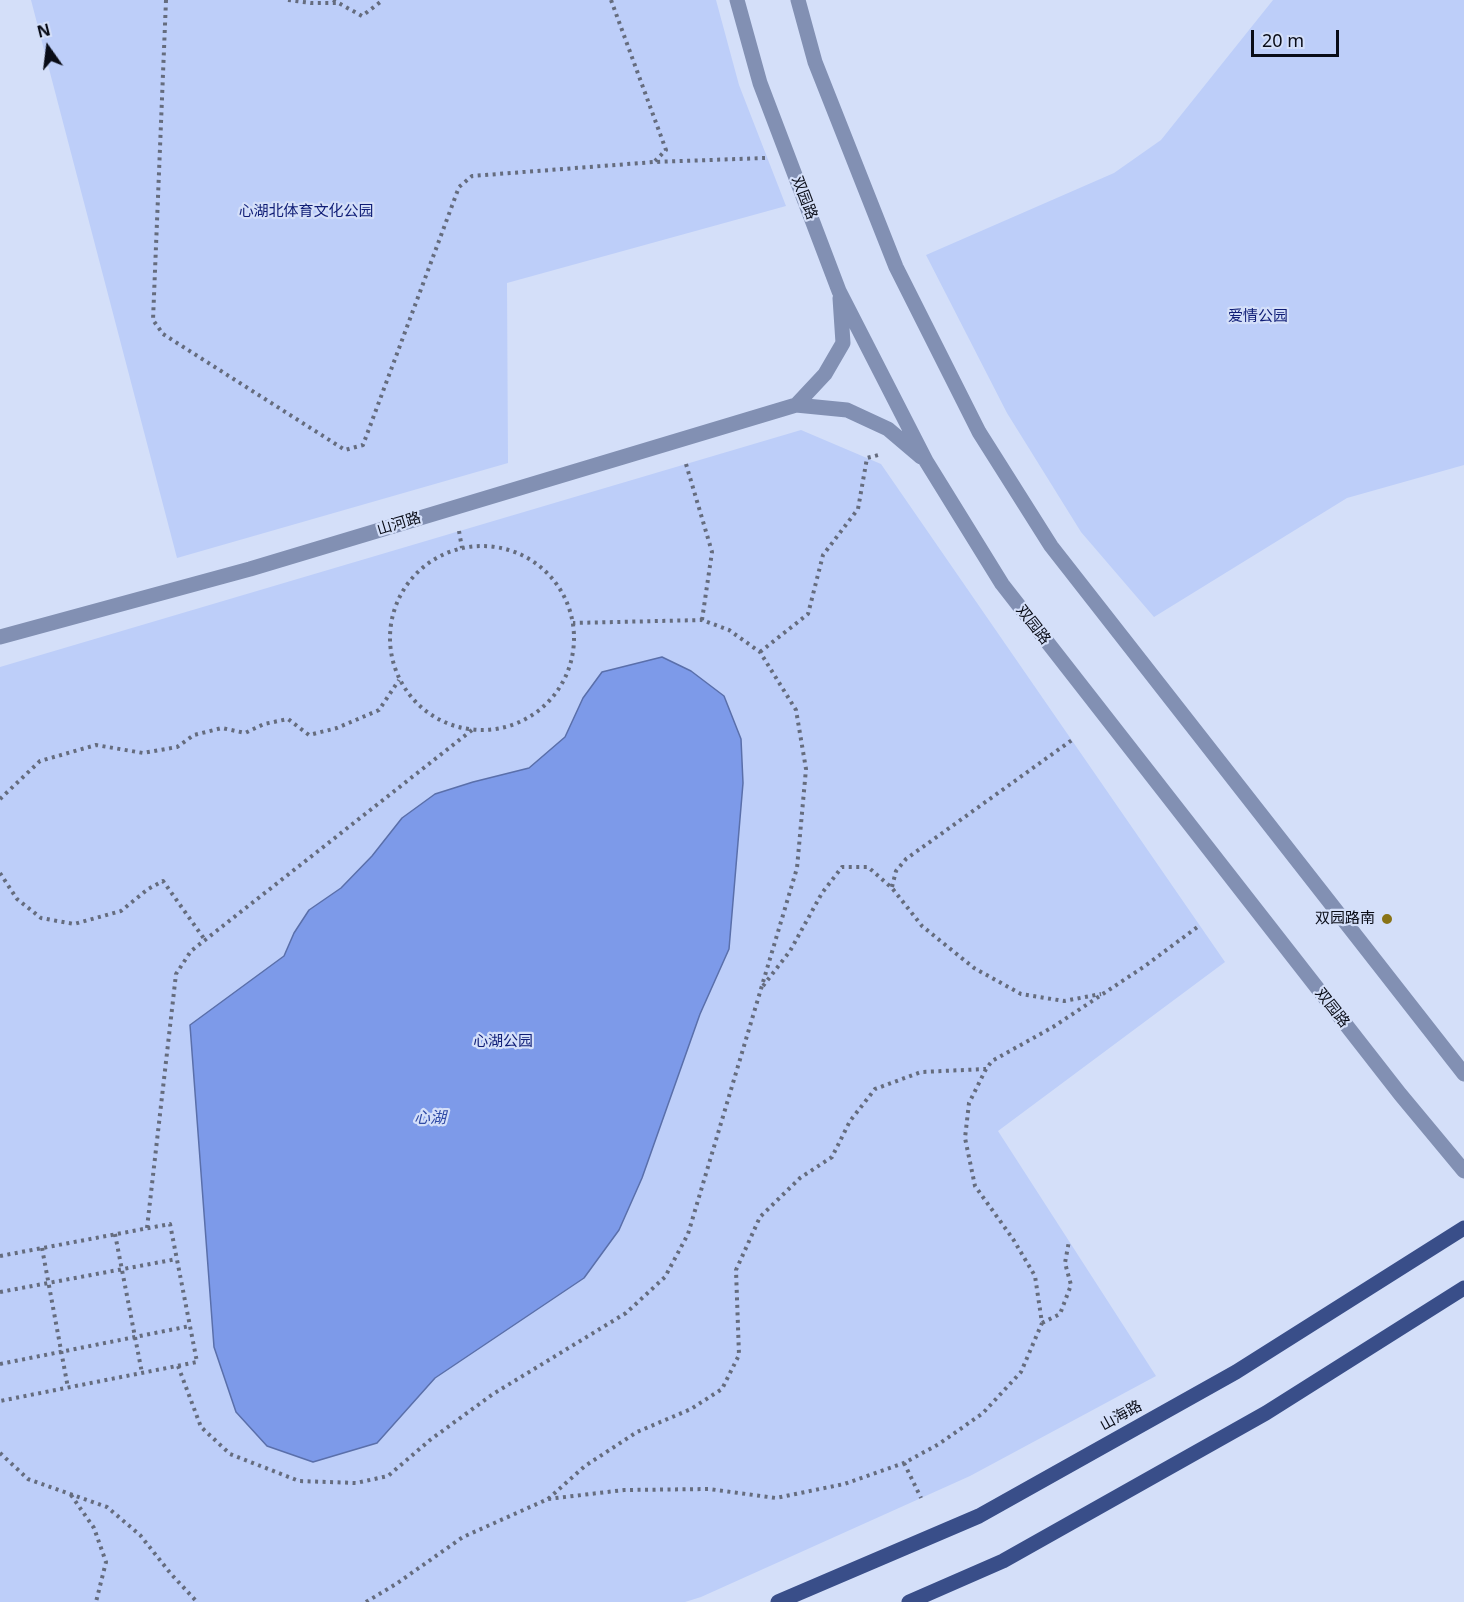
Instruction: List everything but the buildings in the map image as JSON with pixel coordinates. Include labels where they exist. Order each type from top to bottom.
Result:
[{"type":"main road","name":"山海路","points":[[778,1602],[979,1516],[1236,1372],[1464,1228]]},
{"type":"main road","points":[[909,1602],[1003,1561],[1266,1413],[1464,1288]]},
{"type":"street","name":"双园路","points":[[736,0],[760,83],[839,291],[926,460],[1002,584],[1400,1094],[1464,1171]]},
{"type":"street","points":[[798,0],[815,62],[896,267],[979,432],[1051,546],[1464,1074]]},
{"type":"street","points":[[796,405],[825,374],[843,343],[839,291]]},
{"type":"street","points":[[796,405],[847,410],[888,429],[926,460]]},
{"type":"street","name":"山河路","points":[[0,637],[262,566],[796,405]]},
{"type":"path","points":[[166,0],[153,320],[163,334],[345,450],[363,445],[459,187],[472,176],[654,162],[767,158]]},
{"type":"path","points":[[288,0],[311,3],[335,2],[362,16],[383,0]]},
{"type":"path","points":[[611,0],[666,150],[654,162]]},
{"type":"path","points":[[760,652],[808,614],[823,555],[858,509],[867,458],[886,453]]},
{"type":"path","points":[[686,464],[712,552],[702,620]]},
{"type":"path","points":[[459,531],[462,548]]},
{"type":"path","points":[[484,546],[513,551],[539,565],[560,587],[572,614],[573,624],[574,643],[568,672],[552,698],[530,717],[502,728],[472,730],[443,722],[419,705],[399,680],[390,649],[392,618],[404,588],[426,565],[462,548],[484,546]]},
{"type":"path","points":[[178,1366],[201,1427],[230,1454],[299,1481],[356,1483],[388,1476],[430,1440],[493,1394],[626,1313],[665,1276],[688,1234],[797,868],[806,769],[796,710],[760,652],[729,630],[702,620],[573,624]]},
{"type":"path","points":[[0,799],[40,761],[96,745],[143,753],[177,747],[194,735],[222,728],[245,733],[264,724],[288,719],[309,735],[338,728],[379,710],[399,680]]},
{"type":"path","points":[[147,1228],[176,974],[191,951],[472,730]]},
{"type":"path","points":[[892,888],[896,871],[906,859],[1072,740]]},
{"type":"path","points":[[761,989],[790,951],[822,893],[842,867],[868,867],[892,888],[922,926],[974,968],[1021,994],[1064,1001],[1103,993]]},
{"type":"path","points":[[0,873],[17,899],[41,918],[74,924],[121,911],[148,889],[163,881],[205,940]]},
{"type":"path","points":[[366,1602],[463,1537],[548,1499],[624,1490],[688,1489],[709,1489],[776,1498],[844,1484],[904,1463],[939,1444],[983,1413],[1021,1372],[1042,1323],[1035,1276],[1013,1239],[975,1185],[965,1138],[969,1104],[992,1061],[1053,1027],[1145,966],[1200,925]]},
{"type":"path","points":[[548,1499],[585,1466],[637,1432],[692,1409],[722,1389],[739,1355],[736,1270],[760,1217],[800,1178],[832,1157],[850,1121],[874,1089],[921,1072],[986,1069]]},
{"type":"path","points":[[0,1256],[170,1224],[197,1362],[0,1401]]},
{"type":"path","points":[[115,1234],[142,1373]]},
{"type":"path","points":[[1042,1323],[1060,1314],[1071,1285],[1065,1263],[1069,1241]]},
{"type":"path","points":[[42,1248],[68,1388]]},
{"type":"path","points":[[0,1292],[177,1259]]},
{"type":"path","points":[[0,1364],[190,1326]]},
{"type":"path","points":[[0,1453],[28,1479],[107,1507],[140,1535],[197,1602]]},
{"type":"path","points":[[904,1463],[921,1497]]},
{"type":"path","points":[[70,1494],[94,1528],[106,1562],[96,1602]]},
{"type":"green space","name":"心湖北体育文化公园","points":[[31,0],[716,0],[739,85],[786,206],[507,283],[508,463],[177,558]]},
{"type":"green space","name":"爱情公园","points":[[1273,0],[1464,0],[1464,465],[1347,498],[1154,617],[1081,532],[1007,413],[926,255],[1114,173],[1161,140]]},
{"type":"green space","name":"心湖公园","points":[[801,430],[881,464],[1225,962],[998,1131],[1156,1376],[970,1476],[701,1597],[685,1602],[0,1602],[0,667]]},
{"type":"water","name":"心湖","points":[[662,657],[691,671],[724,696],[741,739],[743,783],[729,949],[700,1014],[642,1178],[619,1230],[584,1278],[435,1378],[377,1443],[313,1462],[267,1446],[236,1412],[214,1347],[190,1025],[284,956],[294,933],[309,910],[341,888],[372,856],[402,818],[435,794],[529,768],[565,737],[583,698],[602,672]]},
{"type":"place","name":"双园路南","points":[[1387,919]]}]
